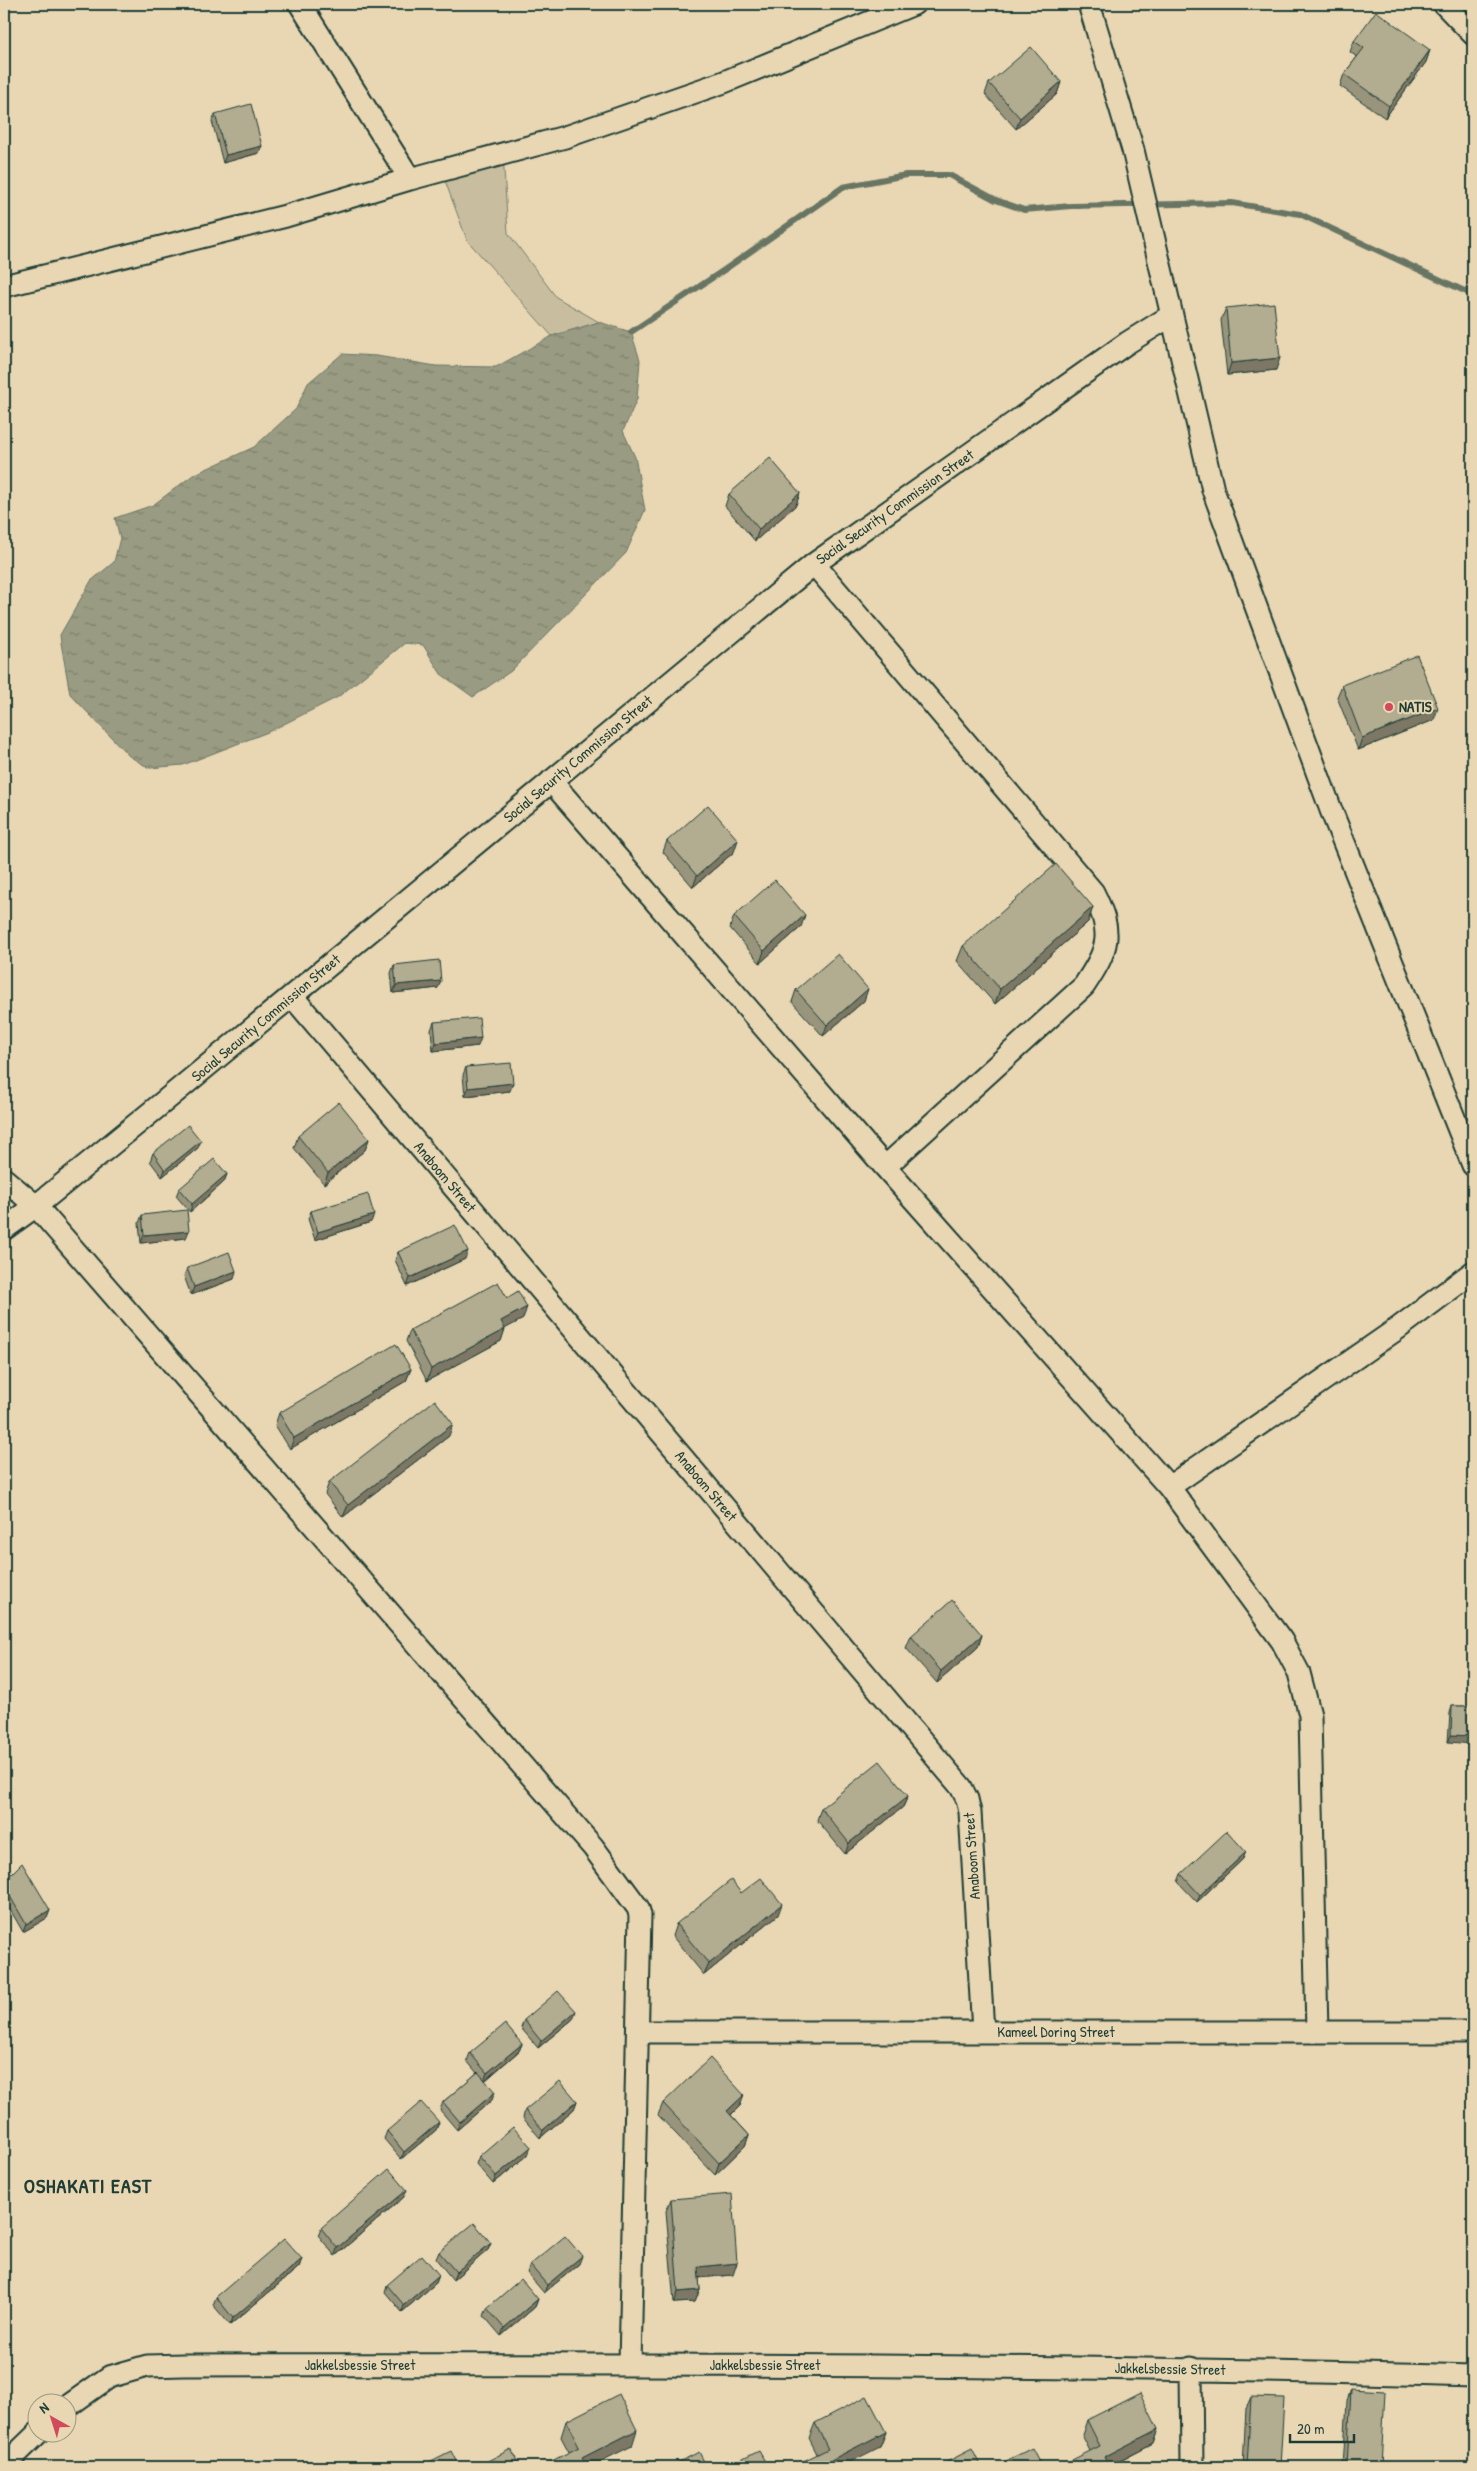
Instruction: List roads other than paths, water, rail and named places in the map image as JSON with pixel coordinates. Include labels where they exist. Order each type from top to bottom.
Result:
[{"type":"street","points":[[300,4],[410,178]]},
{"type":"street","points":[[4,286],[286,216],[410,178],[565,137],[724,82],[914,4]]},
{"type":"street","points":[[1090,4],[1134,150],[1213,490],[1331,810],[1473,1165]]},
{"type":"street","points":[[1444,4],[1473,34]]},
{"type":"street","name":"Social Security Commission Street","points":[[4,1229],[36,1206],[292,996],[814,564],[1120,349],[1172,315]]},
{"type":"street","points":[[814,564],[1093,892],[1104,913],[1106,935],[1102,958],[1084,986],[885,1167]]},
{"type":"street","points":[[551,781],[885,1167],[1169,1487],[1282,1641],[1299,1673],[1310,1715],[1317,2032]]},
{"type":"street","name":"Anaboom Street","points":[[292,996],[961,1787],[968,1799],[970,1812],[983,2032]]},
{"type":"street","points":[[4,1179],[36,1206],[593,1847],[634,1901],[640,1915],[630,2364]]},
{"type":"street","points":[[1169,1487],[1397,1330],[1473,1272]]},
{"type":"street","name":"Kameel Doring Street","points":[[638,2032],[1473,2032]]},
{"type":"street","name":"Jakkelsbessie Street","points":[[78,2399],[109,2377],[147,2366],[630,2364],[1191,2368],[1473,2376]]},
{"type":"street","points":[[1191,2368],[1192,2467]]},
{"type":"street","points":[[4,2466],[28,2442]]},
{"type":"water","points":[[599,322],[631,332],[640,360],[637,399],[623,431],[635,457],[645,510],[626,553],[511,671],[473,697],[441,674],[423,645],[405,643],[338,697],[268,732],[183,765],[149,768],[129,756],[70,694],[60,635],[91,581],[114,562],[120,538],[115,518],[153,505],[193,475],[254,447],[296,409],[308,383],[342,354],[377,356],[436,366],[496,367],[552,336]]},
{"type":"waterway","points":[[631,332],[843,187],[906,175],[949,175],[996,200],[1024,210],[1071,206],[1232,203],[1300,214],[1473,295]]},
{"type":"place","name":"NATIS","points":[[1389,707]]},
{"type":"district","name":"OSHAKATI EAST","points":[[88,2186]]}]
